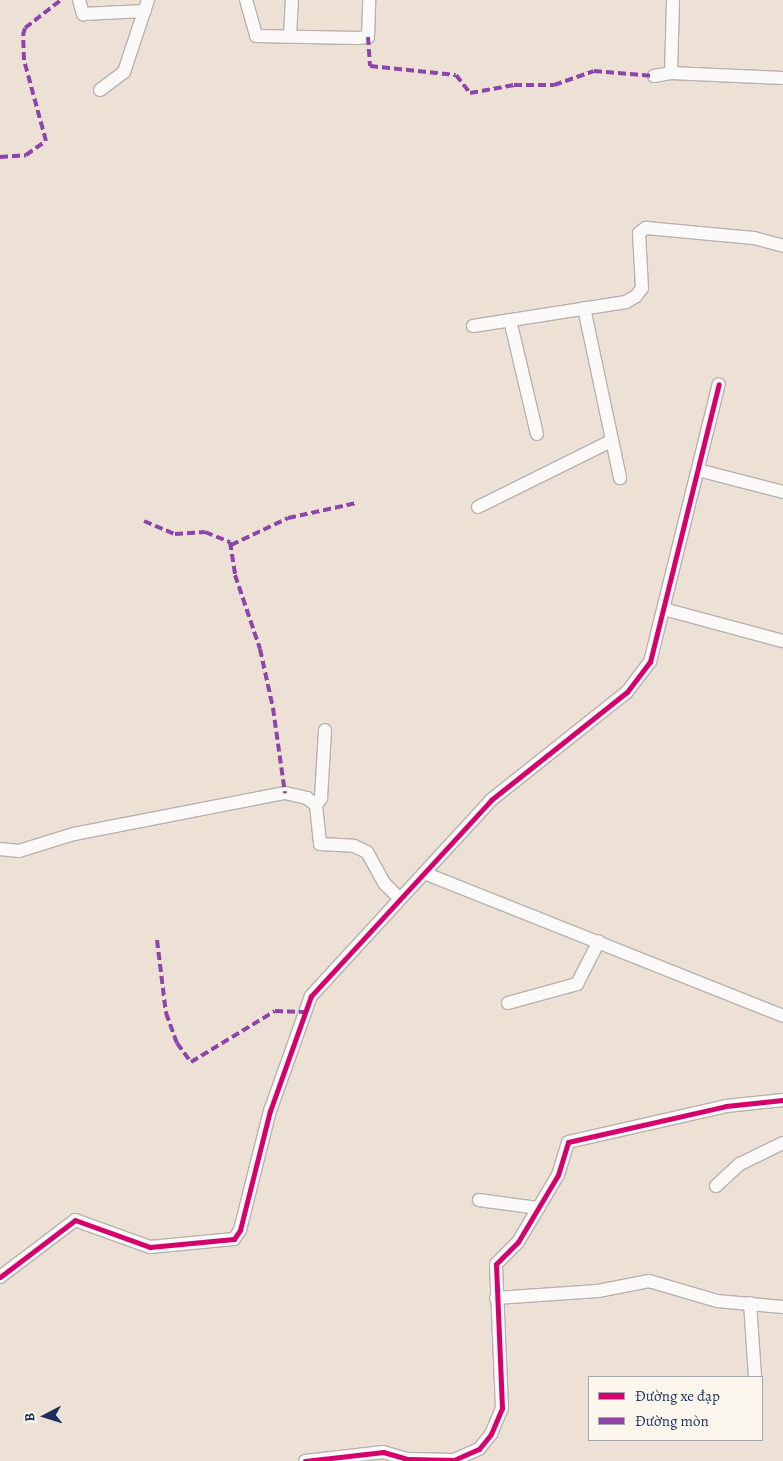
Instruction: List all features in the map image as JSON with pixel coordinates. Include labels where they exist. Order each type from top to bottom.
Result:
[{"type":"street","points":[[79,0],[83,14],[147,6],[124,72],[100,90]]},
{"type":"street","points":[[246,0],[256,36],[368,37],[370,0]]},
{"type":"street","points":[[290,36],[292,0]]},
{"type":"street","points":[[671,73],[673,0]]},
{"type":"street","points":[[654,76],[671,73],[783,78]]},
{"type":"street","points":[[473,326],[584,308],[636,296],[642,288],[639,234],[646,228],[754,238],[783,246]]},
{"type":"street","points":[[584,308],[609,442],[620,478]]},
{"type":"street","points":[[510,320],[537,434]]},
{"type":"street","points":[[0,1277],[75,1220],[150,1247],[234,1238],[240,1230],[270,1111],[311,996],[398,897],[424,873],[491,800],[627,692],[650,662],[719,384]]},
{"type":"street","points":[[478,507],[609,442]]},
{"type":"street","points":[[698,470],[783,492]]},
{"type":"street","points":[[664,609],[783,641]]},
{"type":"street","points":[[325,730],[321,798],[316,805],[318,841],[367,852],[385,884],[398,897]]},
{"type":"street","points":[[0,849],[24,850],[74,834],[274,793],[307,798],[316,805]]},
{"type":"street","points":[[424,873],[600,941],[783,1016]]},
{"type":"street","points":[[508,1003],[577,984],[600,941]]},
{"type":"street","points":[[305,1461],[383,1452],[430,1460],[469,1458],[491,1434],[502,1408],[496,1264],[518,1242],[558,1175],[572,1140],[726,1106],[783,1100]]},
{"type":"street","points":[[716,1186],[740,1164],[783,1143]]},
{"type":"street","points":[[479,1200],[538,1208]]},
{"type":"street","points":[[496,1298],[598,1291],[649,1281],[717,1301],[783,1307]]},
{"type":"street","points":[[750,1303],[755,1376]]},
{"type":"marked path","points":[[0,157],[26,155],[46,141],[24,60],[23,35],[25,28],[61,0]]},
{"type":"marked path","points":[[368,37],[370,66],[456,75],[470,93],[514,85],[554,85],[594,71],[654,76]]},
{"type":"marked path","points":[[231,545],[288,518],[356,503]]},
{"type":"marked path","points":[[144,521],[175,534],[205,532],[230,542],[235,575],[260,649],[273,708],[285,793]]},
{"type":"marked path","points":[[157,940],[166,1013],[177,1043],[191,1062],[275,1011],[304,1012]]},
{"type":"cycle path","points":[[0,1277],[75,1220],[150,1247],[234,1239],[240,1230],[270,1111],[311,996],[491,800],[627,692],[650,662],[719,384]]},
{"type":"cycle path","points":[[305,1461],[383,1452],[408,1459],[454,1460],[479,1449],[491,1434],[502,1408],[496,1264],[518,1242],[558,1175],[568,1142],[726,1106],[783,1100]]}]
